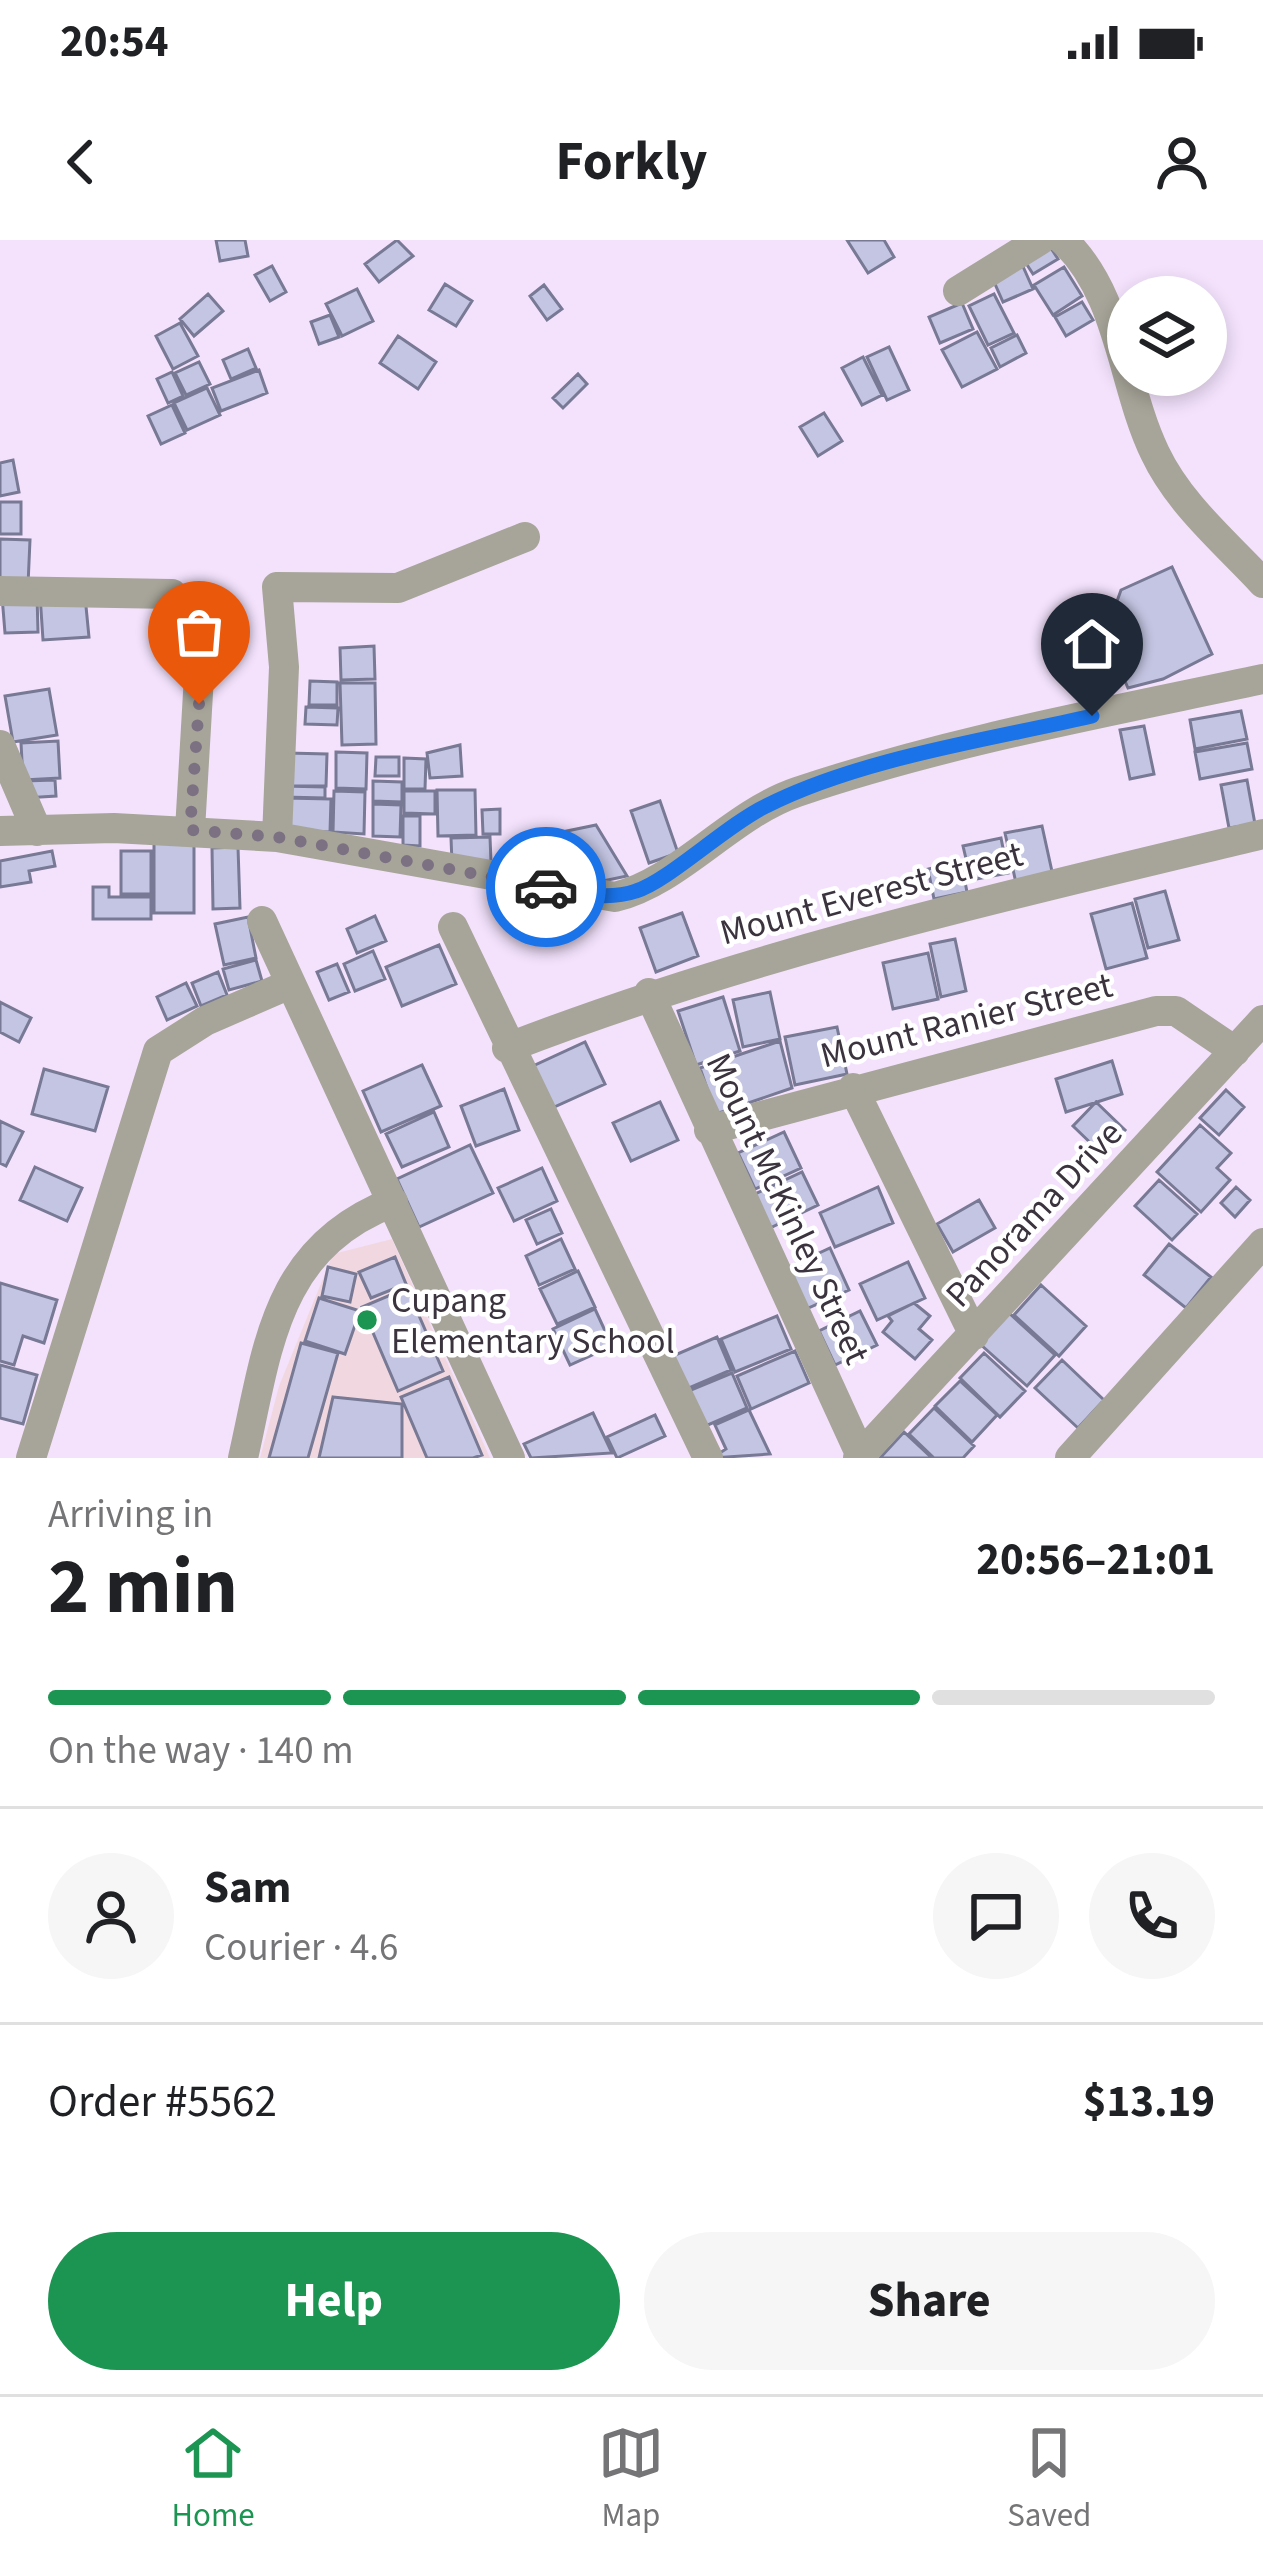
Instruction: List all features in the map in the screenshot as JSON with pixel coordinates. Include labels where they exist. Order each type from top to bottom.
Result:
[{"type":"street","points":[[958,291],[1040,240]]},
{"type":"street","points":[[1063,240],[1098,285],[1156,457],[1182,496],[1260,574]]},
{"type":"street","points":[[277,837],[284,667],[277,587],[398,588],[525,537]]},
{"type":"street","points":[[0,591],[172,594]]},
{"type":"street","points":[[190,830],[199,676]]},
{"type":"street","points":[[0,832],[190,830],[277,837],[615,897],[643,890],[695,850],[794,793],[907,759],[1263,679]]},
{"type":"street","points":[[0,745],[37,831]]},
{"type":"street","name":"Mount Everest Street","points":[[507,1048],[650,993],[964,905],[1263,833]]},
{"type":"street","points":[[262,921],[510,1458]]},
{"type":"street","points":[[453,927],[507,1048],[708,1458]]},
{"type":"street","points":[[31,1458],[158,1051],[205,1021],[290,984]]},
{"type":"street","name":"Mount McKinley Street","points":[[650,993],[860,1457]]},
{"type":"street","name":"Mount Ranier Street","points":[[709,1130],[1156,1011],[1176,1011],[1235,1051]]},
{"type":"street","name":"Panorama Drive","points":[[860,1457],[1263,1020]]},
{"type":"street","points":[[853,1088],[974,1335]]},
{"type":"street","points":[[243,1458],[275,1323],[297,1271],[332,1234],[393,1202]]},
{"type":"street","points":[[1070,1458],[1263,1243]]},
{"type":"shaded area","name":"Cupang Elementary School","points":[[392,1239],[490,1458],[260,1458],[279,1386],[333,1254]]},
{"type":"building","points":[[216,240],[245,240],[248,256],[220,261]]},
{"type":"building","points":[[397,240],[413,256],[379,282],[365,264]]},
{"type":"building","points":[[847,240],[884,240],[894,257],[868,273]]},
{"type":"building","points":[[1047,242],[1058,259],[1033,274],[1022,257]]},
{"type":"building","points":[[1021,262],[1033,289],[1003,302],[991,275]]},
{"type":"building","points":[[272,266],[286,292],[270,301],[255,275]]},
{"type":"building","points":[[1064,267],[1082,296],[1053,315],[1034,285]]},
{"type":"building","points":[[445,284],[472,301],[456,326],[429,310]]},
{"type":"building","points":[[544,285],[562,309],[547,320],[530,296]]},
{"type":"building","points":[[357,289],[373,321],[342,336],[326,304]]},
{"type":"building","points":[[208,294],[223,311],[194,336],[180,319]]},
{"type":"building","points":[[994,294],[1014,333],[988,345],[969,306]]},
{"type":"building","points":[[1082,302],[1093,320],[1066,336],[1055,317]]},
{"type":"building","points":[[962,303],[973,329],[940,343],[929,317]]},
{"type":"building","points":[[330,315],[339,337],[319,344],[311,322]]},
{"type":"building","points":[[180,323],[198,356],[173,369],[156,336]]},
{"type":"building","points":[[977,332],[997,369],[962,387],[942,350]]},
{"type":"building","points":[[1017,335],[1026,353],[1000,367],[991,348]]},
{"type":"building","points":[[398,336],[436,362],[418,389],[380,363]]},
{"type":"building","points":[[889,347],[909,390],[887,400],[867,357]]},
{"type":"building","points":[[248,349],[256,368],[231,379],[223,360]]},
{"type":"building","points":[[863,357],[882,395],[862,405],[842,368]]},
{"type":"building","points":[[199,362],[210,384],[186,395],[175,373]]},
{"type":"building","points":[[259,370],[267,393],[221,411],[212,388]]},
{"type":"building","points":[[172,372],[183,396],[168,403],[157,379]]},
{"type":"building","points":[[578,374],[587,384],[563,408],[553,398]]},
{"type":"building","points":[[207,388],[220,415],[187,430],[174,403]]},
{"type":"building","points":[[172,405],[185,433],[161,444],[148,416]]},
{"type":"building","points":[[824,413],[842,441],[818,456],[800,427]]},
{"type":"building","points":[[13,460],[19,492],[0,496],[0,463]]},
{"type":"building","points":[[0,502],[21,502],[21,534],[0,534]]},
{"type":"building","points":[[0,539],[30,540],[28,585],[0,584]]},
{"type":"building","points":[[1172,567],[1212,654],[1163,679],[1128,688],[1105,635],[1121,590]]},
{"type":"building","points":[[37,595],[38,632],[5,633],[2,596]]},
{"type":"building","points":[[40,595],[85,596],[89,637],[43,640]]},
{"type":"building","points":[[374,646],[375,679],[341,680],[340,648]]},
{"type":"building","points":[[310,681],[337,682],[337,705],[309,705]]},
{"type":"building","points":[[340,683],[375,683],[376,744],[342,745]]},
{"type":"building","points":[[49,689],[57,735],[13,742],[5,696]]},
{"type":"building","points":[[306,707],[338,708],[337,725],[305,724]]},
{"type":"building","points":[[1241,711],[1247,739],[1195,749],[1190,720]]},
{"type":"building","points":[[1144,726],[1154,774],[1130,779],[1120,730]]},
{"type":"building","points":[[58,741],[60,778],[23,780],[21,743]]},
{"type":"building","points":[[1247,743],[1252,769],[1200,779],[1195,752]]},
{"type":"building","points":[[460,745],[462,776],[430,778],[427,753]]},
{"type":"building","points":[[336,752],[367,753],[366,789],[336,788]]},
{"type":"building","points":[[287,753],[327,754],[326,786],[286,786]]},
{"type":"building","points":[[376,757],[399,757],[399,776],[375,776]]},
{"type":"building","points":[[404,758],[426,759],[425,789],[404,789]]},
{"type":"building","points":[[55,780],[56,796],[25,798],[24,781]]},
{"type":"building","points":[[1247,780],[1255,824],[1229,828],[1221,785]]},
{"type":"building","points":[[373,781],[402,782],[402,802],[373,801]]},
{"type":"building","points":[[283,786],[325,787],[325,798],[283,797]]},
{"type":"building","points":[[437,790],[475,790],[476,835],[438,836]]},
{"type":"building","points":[[334,791],[365,792],[364,834],[333,832]]},
{"type":"building","points":[[404,791],[435,791],[435,814],[404,813]]},
{"type":"building","points":[[285,798],[331,799],[330,832],[284,831]]},
{"type":"building","points":[[660,801],[678,853],[649,863],[631,811]]},
{"type":"building","points":[[373,804],[401,805],[400,837],[373,836]]},
{"type":"building","points":[[500,809],[500,834],[483,834],[482,810]]},
{"type":"building","points":[[403,816],[420,816],[420,846],[403,845]]},
{"type":"building","points":[[596,825],[627,876],[603,881],[540,873],[533,838]]},
{"type":"building","points":[[1042,826],[1053,876],[1016,883],[1005,833]]},
{"type":"building","points":[[490,837],[491,862],[452,863],[451,838]]},
{"type":"building","points":[[1001,838],[1008,873],[971,880],[963,846]]},
{"type":"building","points":[[154,842],[194,842],[194,913],[154,913]]},
{"type":"building","points":[[238,847],[240,908],[213,909],[212,848]]},
{"type":"building","points":[[52,851],[55,866],[29,871],[31,882],[0,887],[0,861]]},
{"type":"building","points":[[121,851],[151,851],[151,894],[121,894]]},
{"type":"building","points":[[961,861],[967,892],[934,899],[928,869]]},
{"type":"building","points":[[93,887],[109,887],[109,897],[151,897],[151,919],[93,919]]},
{"type":"building","points":[[1165,891],[1179,940],[1148,948],[1135,899]]},
{"type":"building","points":[[1132,903],[1147,958],[1106,969],[1091,914]]},
{"type":"building","points":[[682,913],[698,956],[656,972],[640,928]]},
{"type":"building","points":[[375,916],[386,941],[357,953],[347,929]]},
{"type":"building","points":[[248,917],[256,958],[224,965],[215,924]]},
{"type":"building","points":[[955,939],[966,991],[941,997],[930,944]]},
{"type":"building","points":[[439,945],[456,984],[402,1006],[386,967]]},
{"type":"building","points":[[373,951],[385,979],[355,991],[344,964]]},
{"type":"building","points":[[928,953],[938,999],[893,1009],[883,963]]},
{"type":"building","points":[[256,960],[262,981],[229,990],[223,969]]},
{"type":"building","points":[[337,964],[349,992],[329,1000],[317,972]]},
{"type":"building","points":[[218,972],[227,995],[201,1006],[192,983]]},
{"type":"building","points":[[186,983],[197,1006],[167,1020],[157,997]]},
{"type":"building","points":[[770,992],[780,1039],[743,1047],[733,1000]]},
{"type":"building","points":[[723,997],[740,1051],[696,1065],[678,1011]]},
{"type":"building","points":[[0,1002],[31,1018],[19,1042],[0,1032]]},
{"type":"building","points":[[837,1027],[847,1074],[795,1085],[785,1037]]},
{"type":"building","points":[[780,1041],[792,1088],[716,1114],[700,1068]]},
{"type":"building","points":[[585,1042],[605,1084],[552,1108],[533,1066]]},
{"type":"building","points":[[1112,1061],[1122,1094],[1066,1112],[1056,1079]]},
{"type":"building","points":[[422,1065],[441,1106],[381,1132],[363,1091]]},
{"type":"building","points":[[44,1069],[108,1087],[95,1131],[32,1114]]},
{"type":"building","points":[[504,1089],[519,1130],[476,1146],[461,1106]]},
{"type":"building","points":[[1226,1090],[1244,1107],[1219,1135],[1200,1118]]},
{"type":"building","points":[[660,1102],[678,1140],[631,1161],[613,1123]]},
{"type":"building","points":[[1096,1102],[1125,1130],[1102,1154],[1073,1126]]},
{"type":"building","points":[[434,1112],[449,1147],[402,1167],[386,1134]]},
{"type":"building","points":[[0,1121],[23,1132],[6,1166],[0,1163]]},
{"type":"building","points":[[1200,1125],[1231,1153],[1217,1168],[1230,1180],[1201,1212],[1157,1172]]},
{"type":"building","points":[[784,1132],[801,1168],[755,1189],[738,1153]]},
{"type":"building","points":[[470,1145],[493,1193],[419,1227],[397,1179]]},
{"type":"building","points":[[35,1167],[82,1188],[67,1221],[20,1200]]},
{"type":"building","points":[[542,1168],[557,1201],[514,1221],[498,1188]]},
{"type":"building","points":[[802,1172],[818,1205],[770,1228],[755,1194]]},
{"type":"building","points":[[1159,1180],[1197,1214],[1172,1240],[1135,1206]]},
{"type":"building","points":[[878,1187],[893,1223],[835,1247],[820,1213]]},
{"type":"building","points":[[1236,1187],[1250,1200],[1235,1217],[1221,1203]]},
{"type":"building","points":[[979,1200],[995,1228],[953,1252],[937,1224]]},
{"type":"building","points":[[551,1209],[562,1233],[537,1244],[526,1220]]},
{"type":"building","points":[[561,1239],[575,1269],[539,1285],[526,1256]]},
{"type":"building","points":[[1169,1244],[1211,1277],[1186,1308],[1144,1275]]},
{"type":"building","points":[[830,1248],[849,1290],[806,1309],[787,1268]]},
{"type":"building","points":[[395,1257],[406,1284],[371,1298],[359,1272]]},
{"type":"building","points":[[908,1262],[925,1298],[877,1320],[860,1284]]},
{"type":"building","points":[[328,1267],[356,1274],[350,1302],[322,1296]]},
{"type":"building","points":[[578,1271],[595,1307],[557,1324],[540,1289]]},
{"type":"building","points":[[0,1283],[57,1300],[44,1343],[23,1336],[14,1365],[0,1361]]},
{"type":"building","points":[[1041,1285],[1086,1326],[1059,1356],[1014,1315]]},
{"type":"building","points":[[407,1288],[443,1371],[398,1391],[362,1307]]},
{"type":"building","points":[[319,1298],[360,1311],[345,1354],[305,1341]]},
{"type":"building","points":[[914,1303],[930,1316],[919,1329],[932,1340],[915,1359],[883,1332],[892,1321],[888,1316]]},
{"type":"building","points":[[595,1309],[612,1346],[570,1365],[553,1329]]},
{"type":"building","points":[[860,1311],[877,1345],[835,1365],[819,1331]]},
{"type":"building","points":[[1009,1313],[1055,1355],[1027,1386],[980,1344]]},
{"type":"building","points":[[777,1316],[791,1349],[735,1372],[721,1339]]},
{"type":"building","points":[[717,1337],[731,1370],[682,1391],[668,1358]]},
{"type":"building","points":[[301,1343],[338,1353],[308,1458],[269,1458]]},
{"type":"building","points":[[795,1351],[809,1383],[751,1409],[737,1376]]},
{"type":"building","points":[[984,1353],[1025,1391],[1000,1417],[960,1378]]},
{"type":"building","points":[[1062,1360],[1104,1400],[1078,1428],[1035,1388]]},
{"type":"building","points":[[0,1365],[37,1375],[23,1424],[0,1418]]},
{"type":"building","points":[[732,1373],[747,1408],[701,1428],[686,1392]]},
{"type":"building","points":[[449,1377],[482,1455],[427,1458],[401,1397]]},
{"type":"building","points":[[960,1381],[997,1415],[972,1442],[935,1406]]},
{"type":"building","points":[[333,1397],[402,1404],[402,1458],[319,1458]]},
{"type":"building","points":[[934,1408],[974,1446],[963,1458],[934,1458],[909,1434]]},
{"type":"building","points":[[749,1410],[770,1454],[712,1458],[726,1449],[715,1425]]},
{"type":"building","points":[[593,1413],[612,1453],[531,1458],[524,1444]]},
{"type":"building","points":[[655,1415],[665,1436],[617,1458],[607,1437]]},
{"type":"building","points":[[904,1432],[932,1458],[880,1458]]},
{"type":"way so far","points":[[199,704],[190,830],[277,837],[546,887]]},
{"type":"place","name":"Cupang Elementary School","points":[[367,1320]]},
{"type":"route","points":[[546,887],[615,897],[643,890],[695,850],[794,793],[907,759],[1092,716]]}]
